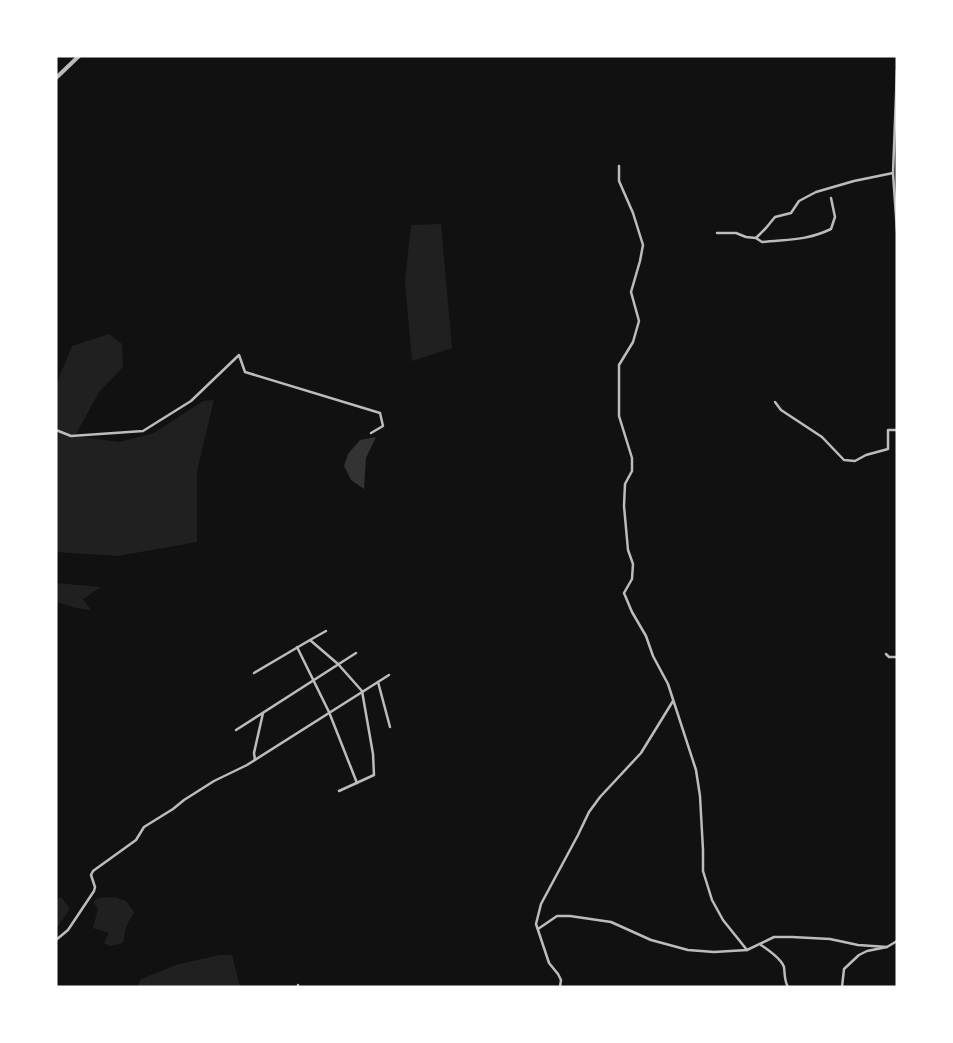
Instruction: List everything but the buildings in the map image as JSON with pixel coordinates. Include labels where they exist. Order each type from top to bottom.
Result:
[{"type":"street","points":[[56,78],[79,56]]},
{"type":"street","points":[[897,70],[893,174],[897,231]]},
{"type":"street","points":[[619,166],[620,181],[643,245],[631,292],[639,321],[633,342],[619,365],[619,416],[632,458],[632,471],[625,484],[624,506],[628,550],[633,564],[632,579],[624,593],[632,612],[646,636],[652,656],[663,672],[696,770],[701,806],[703,871],[712,900],[723,920],[747,950]]},
{"type":"street","points":[[756,238],[774,217],[791,213],[799,201],[816,192],[854,181],[893,174]]},
{"type":"street","points":[[717,233],[736,233],[756,238],[762,242],[781,239],[796,240],[816,236],[831,229],[835,218],[831,198]]},
{"type":"street","points":[[56,430],[71,436],[143,431],[191,401],[239,355],[245,372],[380,413],[383,426],[371,433]]},
{"type":"street","points":[[775,402],[781,410],[822,436],[844,460],[855,461],[866,455],[888,449],[888,430],[897,430]]},
{"type":"street","points":[[254,673],[326,631]]},
{"type":"street","points":[[310,640],[338,664],[362,691],[373,754],[374,775],[339,791]]},
{"type":"street","points":[[297,647],[329,712],[357,783]]},
{"type":"street","points":[[236,730],[356,653]]},
{"type":"street","points":[[886,654],[889,657],[897,657]]},
{"type":"street","points":[[56,940],[68,930],[94,891],[95,887],[91,875],[93,871],[136,840],[144,827],[214,781],[255,760],[388,675]]},
{"type":"street","points":[[377,682],[390,727]]},
{"type":"street","points":[[560,987],[561,980],[549,963],[536,924],[540,904],[578,835],[588,812],[642,753],[673,701]]},
{"type":"street","points":[[255,760],[254,753],[263,713]]},
{"type":"street","points":[[538,929],[557,916],[570,916],[611,922],[651,940],[688,950],[714,952],[747,950],[774,937],[830,939],[858,945],[887,947]]},
{"type":"street","points":[[842,987],[844,969],[859,955],[887,947],[897,940]]},
{"type":"street","points":[[761,944],[781,961],[784,966],[785,982],[788,987]]},
{"type":"shaded area","points":[[441,224],[452,348],[412,361],[405,281],[411,225]]},
{"type":"shaded area","points":[[109,334],[122,344],[123,367],[99,392],[75,436],[119,442],[154,433],[203,401],[214,400],[197,471],[197,542],[118,556],[56,552],[56,385],[72,346]]},
{"type":"shaded area","points":[[376,437],[366,458],[364,489],[351,480],[344,466],[348,454],[360,440]]},
{"type":"shaded area","points":[[56,583],[101,587],[83,599],[91,610],[56,602]]},
{"type":"shaded area","points":[[61,897],[70,909],[56,929],[56,899]]},
{"type":"shaded area","points":[[115,897],[126,901],[134,912],[126,927],[123,943],[110,946],[104,943],[109,933],[93,928],[98,909],[93,902],[98,898]]},
{"type":"shaded area","points":[[219,955],[232,955],[240,987],[137,987],[141,979],[176,965]]}]
